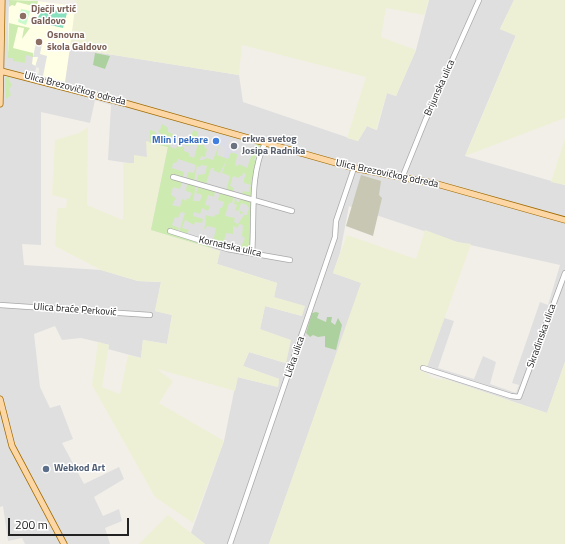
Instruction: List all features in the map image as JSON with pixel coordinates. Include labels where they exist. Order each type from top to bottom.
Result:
[{"type":"main road","points":[[0,104],[2,0]]},
{"type":"main road","name":"Ulica Brezovičkog odreda","points":[[1,71],[128,104],[354,168],[437,184],[565,220]]},
{"type":"main road","points":[[0,400],[12,446],[64,544]]},
{"type":"street","name":"Brijunska ulica","points":[[402,178],[427,116],[479,0]]},
{"type":"street","points":[[252,253],[253,189],[256,165],[265,143]]},
{"type":"street","name":"Lička ulica","points":[[230,544],[335,237],[336,221],[354,168]]},
{"type":"street","points":[[173,177],[292,211]]},
{"type":"street","name":"Kornatska ulica","points":[[170,231],[227,249],[290,260]]},
{"type":"street","name":"Skradinska ulica","points":[[423,368],[518,397],[520,396],[565,273]]},
{"type":"street","name":"Ulica braće Perković","points":[[0,305],[150,315]]},
{"type":"shaded area","points":[[0,0],[9,0],[8,51],[38,57],[36,74],[62,81],[70,48],[239,75],[243,102],[358,141],[367,126],[377,130],[387,93],[396,96],[416,50],[429,0],[514,0],[500,29],[516,35],[465,156],[565,185],[565,362],[547,413],[425,372],[444,318],[454,321],[438,368],[474,379],[483,356],[496,362],[490,384],[516,393],[519,385],[512,383],[540,302],[548,305],[560,265],[457,242],[349,206],[340,253],[333,273],[362,283],[269,544],[205,544],[191,533],[224,441],[237,377],[278,387],[279,379],[243,366],[249,352],[285,363],[260,329],[265,306],[302,316],[274,297],[277,283],[217,264],[220,251],[151,230],[147,158],[135,164],[108,160],[111,105],[95,100],[90,123],[41,112],[41,245],[22,244],[24,265],[101,270],[138,281],[161,282],[155,311],[172,315],[167,344],[143,340],[141,358],[108,349],[109,345],[81,338],[62,340],[55,326],[34,334],[40,387],[50,408],[60,405],[73,439],[62,443],[84,484],[119,467],[124,479],[94,497],[103,516],[119,509],[122,521],[105,528],[110,544],[25,544],[22,538],[8,541],[3,506],[0,507]]},
{"type":"shaded area","name":"Osnovna škola Galdovo","points":[[9,0],[28,0],[76,6],[65,82],[38,75],[39,68],[32,64],[33,56],[8,51]]},
{"type":"shaded area","points":[[76,0],[429,0],[424,15],[386,8],[381,37],[416,50],[396,96],[387,93],[376,130],[367,126],[358,141],[347,138],[366,77],[242,45],[239,75],[70,48]]},
{"type":"shaded area","points":[[514,0],[565,0],[565,118],[465,156],[516,36],[500,29]]},
{"type":"shaded area","points":[[36,43],[42,44],[40,54],[47,56],[43,76],[38,75],[39,68],[35,67],[38,57],[33,57]]},
{"type":"shaded area","points":[[88,127],[87,205],[123,220],[123,163],[134,163],[134,155],[147,157],[146,141],[168,147],[151,230],[220,251],[217,264],[277,283],[274,297],[305,306],[302,316],[265,306],[260,329],[291,340],[286,363],[249,352],[243,366],[279,379],[278,387],[238,377],[235,391],[157,369],[173,381],[159,403],[224,441],[193,523],[155,497],[92,385],[98,342],[109,345],[102,387],[120,394],[128,355],[141,358],[143,340],[167,344],[172,315],[155,311],[161,282],[138,281],[101,270],[55,246],[57,208],[66,208],[67,199],[52,195],[55,140],[79,133]]},
{"type":"shaded area","points":[[221,135],[230,137],[227,145],[238,152],[237,154],[231,152],[228,159],[224,157],[226,147],[219,145]]},
{"type":"shaded area","points":[[565,138],[565,185],[551,182]]},
{"type":"shaded area","points":[[361,175],[381,181],[379,195],[382,198],[373,236],[346,226]]},
{"type":"shaded area","points":[[425,230],[457,242],[471,244],[427,367],[421,366],[420,370],[430,375],[430,377],[441,380],[442,378],[547,413],[565,362],[565,544],[269,544],[361,283],[333,273],[347,235],[416,259]]},
{"type":"shaded area","points":[[168,515],[191,533],[205,544],[139,544]]},
{"type":"green space","points":[[9,0],[38,1],[37,7],[17,2],[15,6],[12,5],[9,7]]},
{"type":"green space","points":[[41,7],[67,13],[63,28],[37,22]]},
{"type":"green space","points":[[21,9],[30,11],[26,25],[18,22]]},
{"type":"green space","points":[[9,23],[30,28],[22,39],[24,28],[18,27],[13,48],[33,53],[33,57],[26,55],[25,63],[13,61],[13,58],[8,58]]},
{"type":"green space","points":[[95,53],[110,56],[105,69],[93,65]]},
{"type":"green space","points":[[10,76],[9,80],[12,85],[9,89],[11,95],[6,99],[5,78]]},
{"type":"green space","points":[[162,124],[168,128],[168,132],[173,134],[170,147],[176,149],[177,146],[184,147],[184,151],[189,153],[189,156],[194,158],[198,144],[204,145],[207,149],[205,157],[201,156],[200,160],[207,158],[213,160],[219,145],[217,155],[228,159],[231,152],[237,154],[238,152],[235,165],[238,166],[239,164],[247,168],[256,143],[262,146],[254,160],[257,161],[253,178],[252,196],[250,197],[242,195],[243,191],[249,192],[251,185],[244,183],[246,174],[243,173],[239,178],[233,176],[230,186],[234,188],[233,193],[226,191],[230,176],[222,173],[227,159],[220,173],[214,171],[214,168],[211,168],[206,184],[196,183],[198,175],[205,174],[207,166],[197,166],[194,182],[186,180],[188,172],[194,173],[196,165],[178,159],[176,163],[173,163],[172,168],[184,172],[183,179],[173,175],[171,178],[182,182],[180,189],[173,187],[171,195],[176,198],[172,205],[180,207],[182,199],[186,201],[187,198],[189,199],[192,193],[186,191],[187,183],[196,186],[193,201],[200,201],[202,195],[196,193],[198,187],[215,191],[214,197],[208,195],[205,205],[210,206],[208,211],[202,208],[200,214],[194,212],[193,216],[203,219],[202,223],[195,222],[194,225],[185,220],[182,228],[189,230],[187,234],[180,232],[211,246],[211,248],[151,230],[168,147],[150,143],[150,130],[156,132],[156,140],[160,141],[161,134],[158,131],[160,130]],"holes":[[[181,212],[185,213],[179,232],[177,231],[179,228],[172,225],[175,217],[178,218]]]},
{"type":"green space","points":[[193,130],[198,132],[195,145],[185,146],[186,141],[181,140],[182,137],[191,139]]},
{"type":"green space","points":[[220,192],[234,196],[232,203],[229,203],[225,216],[235,218],[234,222],[238,224],[244,215],[247,215],[249,208],[247,205],[241,203],[239,210],[244,213],[240,214],[240,211],[235,210],[237,205],[234,204],[235,197],[237,202],[239,202],[240,198],[252,202],[250,250],[240,249],[245,238],[242,236],[243,225],[239,224],[238,228],[233,226],[233,234],[226,233],[224,241],[230,243],[230,247],[213,242],[216,228],[207,226],[204,229],[206,222],[205,215],[214,217],[215,215],[219,214],[220,208],[222,208],[224,202],[218,200]]},
{"type":"green space","points":[[312,313],[319,313],[317,318],[326,322],[327,317],[332,317],[331,322],[335,325],[338,318],[342,325],[336,350],[325,347],[325,336],[318,337],[313,335],[310,337],[306,333]]},
{"type":"place","name":"Dječji vrtić Galdovo","points":[[23,16]]},
{"type":"place","name":"Osnovna škola Galdovo","points":[[39,42]]},
{"type":"place","name":"Mlin i pekare","points":[[216,141]]},
{"type":"place","name":"crkva svetog Josipa Radnika","points":[[234,146]]},
{"type":"place","name":"Webkod Art","points":[[46,469]]}]
